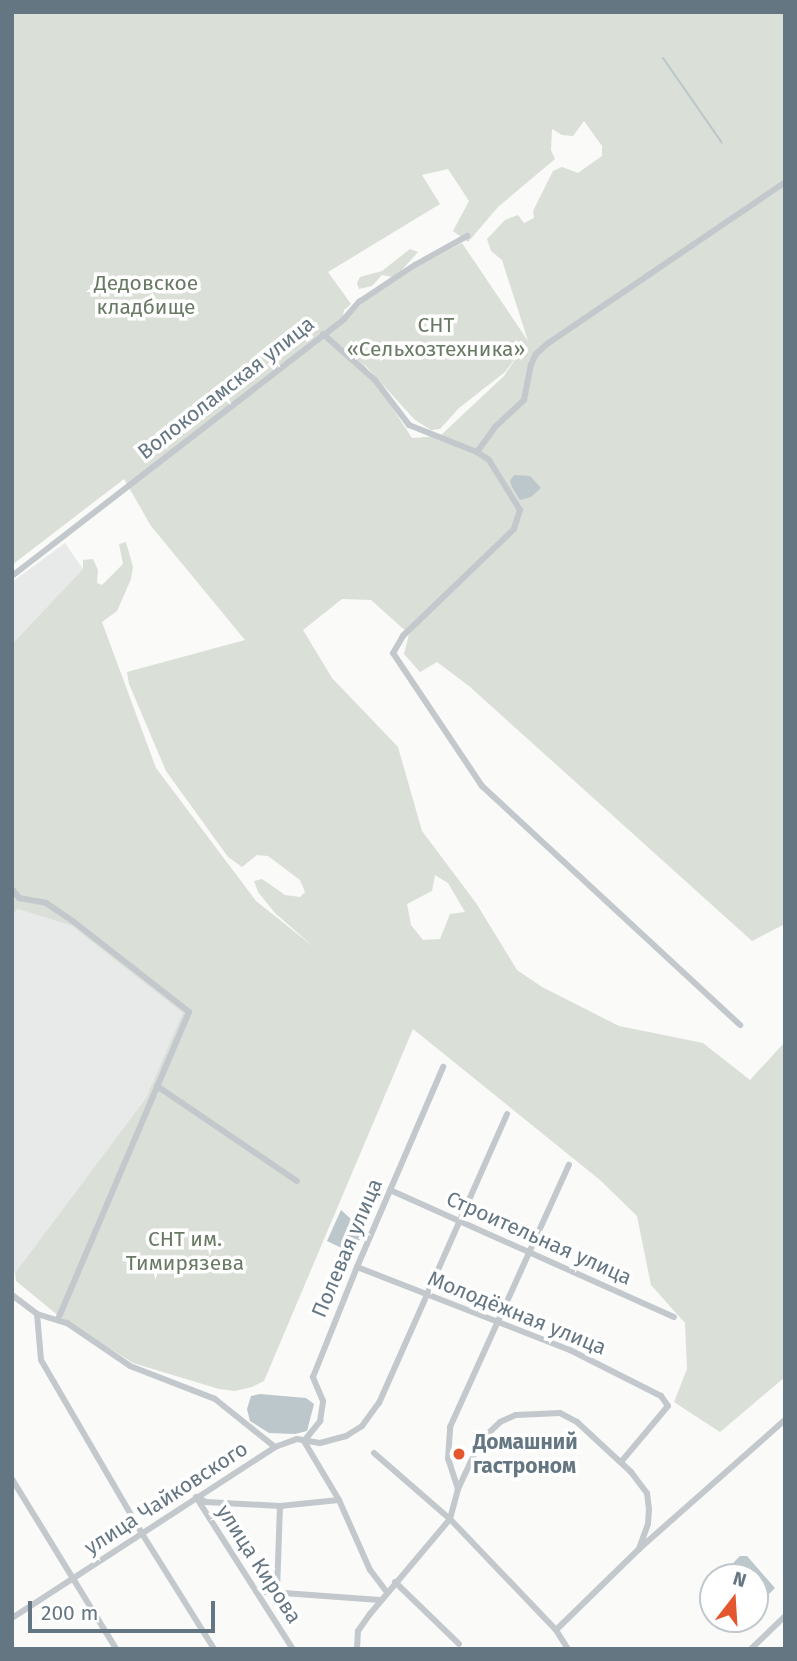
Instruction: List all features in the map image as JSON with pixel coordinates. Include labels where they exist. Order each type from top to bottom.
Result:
[{"type":"street","points":[[477,452],[495,427],[524,400],[531,365],[536,354],[547,344],[785,182]]},
{"type":"street","name":"Волоколамская улица","points":[[12,576],[382,286],[467,236]]},
{"type":"street","points":[[323,334],[375,380],[409,425],[477,452],[489,460],[518,503],[520,518],[514,530],[403,636],[393,653],[482,786],[740,1025]]},
{"type":"street","points":[[12,889],[19,898],[46,903],[74,922],[189,1012],[58,1319]]},
{"type":"street","name":"Полевая улица","points":[[304,1441],[320,1421],[323,1401],[313,1377],[356,1267],[443,1066]]},
{"type":"street","points":[[158,1086],[297,1181]]},
{"type":"street","points":[[428,1296],[507,1114]]},
{"type":"street","points":[[458,1489],[448,1460],[450,1427],[569,1165]]},
{"type":"street","name":"Строительная улица","points":[[390,1190],[674,1317]]},
{"type":"street","name":"Молодёжная улица","points":[[356,1267],[570,1350],[661,1396],[668,1406],[621,1462]]},
{"type":"street","points":[[12,1295],[37,1314],[58,1319],[130,1366],[215,1399],[275,1447]]},
{"type":"street","name":"улица Чайковского","points":[[12,1618],[275,1447],[290,1440],[320,1443],[346,1436],[362,1426],[379,1404],[428,1296]]},
{"type":"street","points":[[37,1314],[41,1360],[141,1532],[214,1649]]},
{"type":"street","points":[[356,1649],[358,1631],[386,1591],[450,1519],[458,1489],[481,1440],[500,1422],[516,1415],[560,1413],[577,1422],[621,1462],[647,1493],[648,1524],[639,1549]]},
{"type":"street","points":[[556,1630],[639,1549],[785,1420]]},
{"type":"street","points":[[304,1441],[339,1500],[370,1570],[386,1591]]},
{"type":"street","points":[[374,1453],[450,1519],[556,1630],[568,1649]]},
{"type":"street","points":[[12,1479],[116,1649]]},
{"type":"street","points":[[196,1497],[205,1502],[280,1506],[339,1500]]},
{"type":"street","name":"улица Кирова","points":[[196,1497],[293,1649]]},
{"type":"street","points":[[277,1591],[280,1506]]},
{"type":"street","points":[[395,1583],[459,1644]]},
{"type":"street","points":[[256,1591],[380,1600]]},
{"type":"street","points":[[751,1649],[785,1616]]},
{"type":"shaded area","points":[[514,475],[530,476],[541,488],[531,497],[520,500],[510,481]]},
{"type":"shaded area","points":[[65,543],[83,569],[12,644],[12,582]]},
{"type":"shaded area","points":[[18,909],[72,926],[184,1013],[146,1098],[15,1273],[12,1270],[12,914]]},
{"type":"shaded area","points":[[341,1210],[364,1231],[355,1250],[350,1252],[327,1241]]},
{"type":"shaded area","points":[[260,1394],[306,1398],[314,1404],[307,1431],[295,1434],[269,1433],[250,1421],[247,1409],[251,1396]]},
{"type":"shaded area","points":[[740,1556],[747,1556],[753,1563],[734,1563]]},
{"type":"shaded area","points":[[769,1581],[775,1588],[769,1594]]},
{"type":"green space","points":[[12,12],[785,12],[785,924],[752,941],[469,686],[437,662],[420,672],[404,654],[409,634],[371,600],[342,599],[303,630],[332,678],[398,747],[422,831],[476,903],[517,970],[542,987],[619,1026],[703,1043],[750,1080],[785,1042],[785,1377],[720,1432],[674,1402],[687,1369],[685,1323],[651,1285],[637,1216],[600,1180],[413,1029],[264,1381],[235,1391],[219,1389],[133,1363],[60,1317],[16,1281],[15,1273],[146,1098],[183,1013],[72,926],[18,909],[12,914],[12,644],[83,569],[83,560],[93,559],[98,570],[97,583],[102,585],[123,564],[119,544],[126,542],[133,567],[131,579],[117,611],[102,622],[156,768],[256,901],[315,948],[275,913],[258,892],[254,881],[262,879],[285,895],[300,897],[305,892],[300,880],[268,856],[257,855],[242,867],[228,857],[166,771],[129,684],[127,672],[245,640],[151,526],[124,479],[12,565]],"holes":[[[584,121],[602,146],[602,156],[578,173],[562,167],[553,171],[533,211],[534,218],[524,223],[518,215],[505,220],[487,239],[491,251],[502,260],[528,341],[462,243],[422,264],[364,302],[342,322],[344,310],[351,304],[328,272],[440,204],[422,175],[448,169],[469,201],[453,231],[468,242],[498,207],[555,159],[551,150],[552,129],[562,135],[573,136]],[[522,349],[504,376],[440,436],[412,438],[363,363],[415,420],[431,430],[440,429],[459,408],[505,372]],[[435,875],[448,883],[465,912],[450,914],[440,939],[423,940],[411,925],[407,904],[432,891]]]},
{"type":"green space","points":[[410,249],[418,252],[401,271],[392,277],[382,275],[372,286],[359,289],[357,283],[360,277],[382,271]]},
{"type":"waterway","points":[[663,58],[722,143]]},
{"type":"place","name":"Домашний гастроном","points":[[459,1454]]},
{"type":"park label","name":"Дедовское кладбище","points":[[146,295]]},
{"type":"park label","name":"СНТ «Сельхозтехника»","points":[[436,337]]},
{"type":"park label","name":"СНТ им. Тимирязева","points":[[185,1251]]}]
